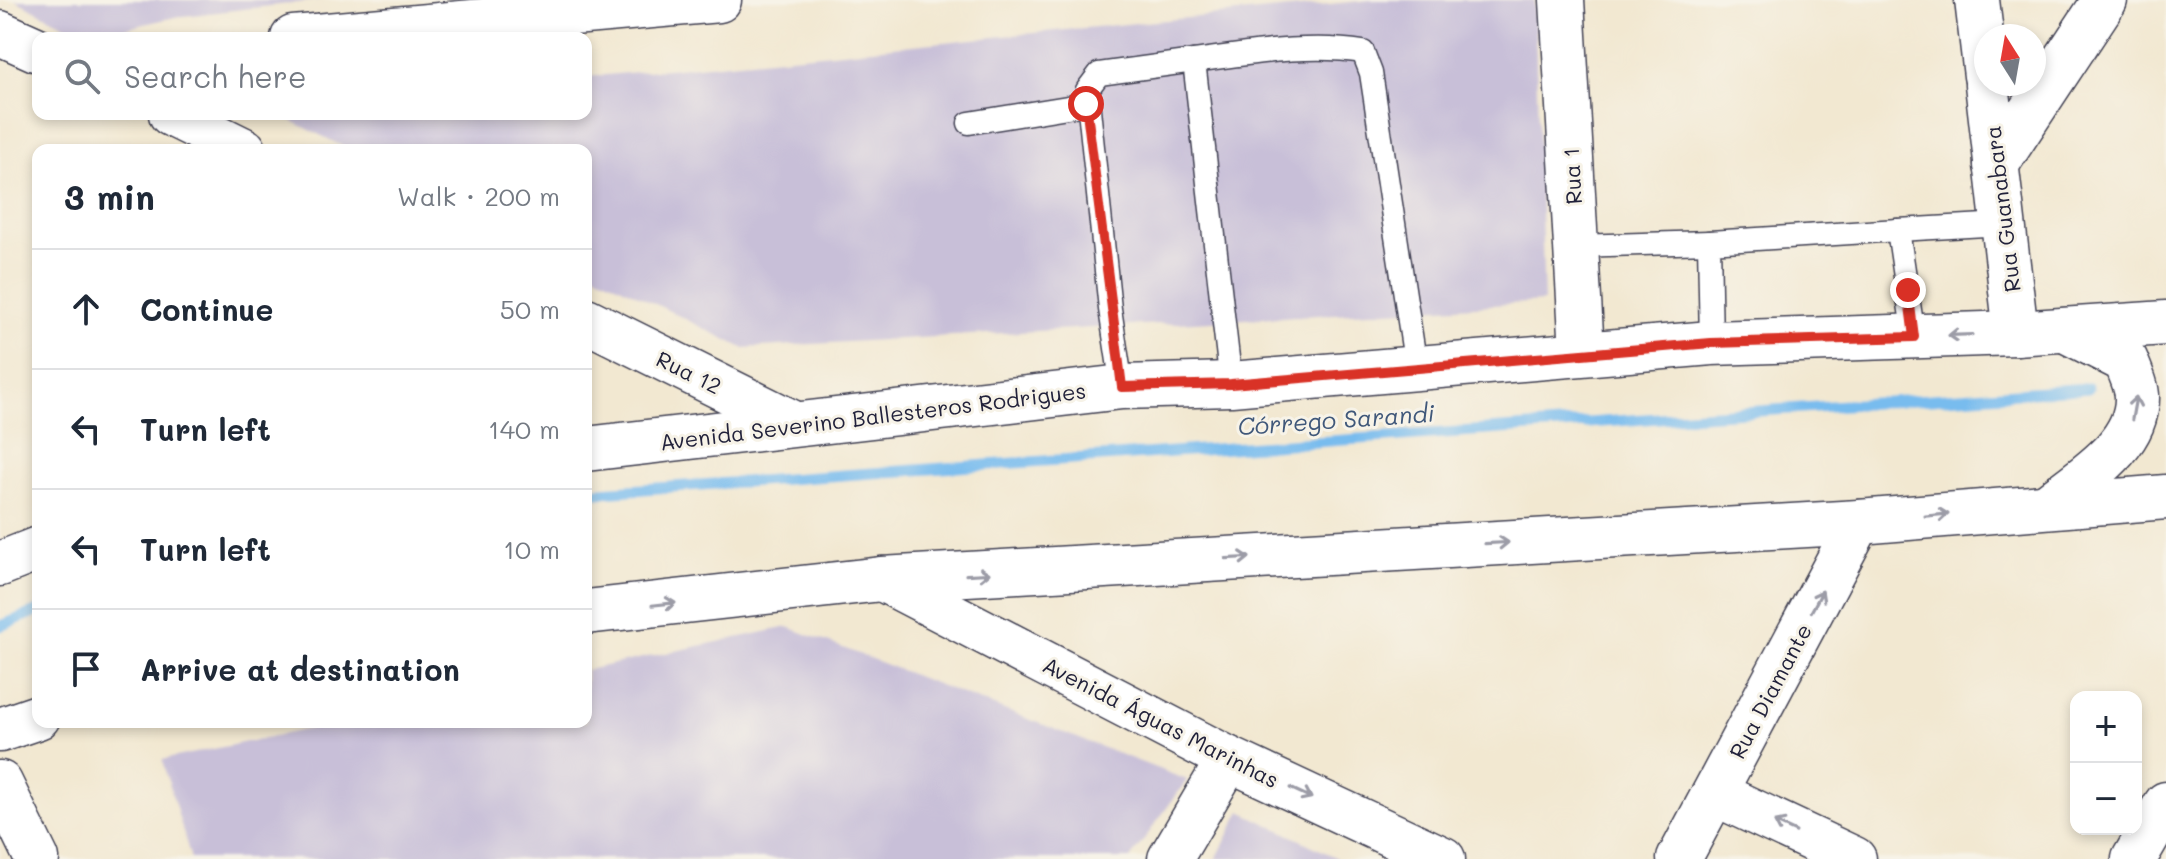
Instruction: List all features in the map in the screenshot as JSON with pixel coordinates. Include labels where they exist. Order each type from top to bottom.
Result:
[{"type":"main road","points":[[360,32],[719,0]]},
{"type":"main road","name":"Rua 1","points":[[1562,0],[1582,352]]},
{"type":"main road","points":[[1977,0],[1980,24]]},
{"type":"main road","points":[[1996,165],[2105,0]]},
{"type":"main road","points":[[0,33],[32,47]]},
{"type":"main road","name":"Rua Guanabara","points":[[1988,96],[2016,333]]},
{"type":"main road","points":[[183,120],[232,144]]},
{"type":"main road","name":"Rua 12","points":[[592,323],[793,423]]},
{"type":"main road","name":"Avenida Severino Ballesteros Rodrigues","points":[[592,448],[1122,387],[1231,384],[1711,343],[2016,333],[2166,323]]},
{"type":"main road","points":[[2047,506],[2113,451],[2130,431],[2137,396],[2126,361],[2065,330]]},
{"type":"main road","points":[[592,611],[882,579],[1859,522],[2166,497]]},
{"type":"main road","name":"Rua Diamante","points":[[1679,859],[1859,522]]},
{"type":"main road","points":[[0,564],[32,551]]},
{"type":"main road","name":"Avenida Águas Marinhas","points":[[882,579],[1229,759],[1443,859]]},
{"type":"main road","points":[[0,730],[32,719]]},
{"type":"main road","points":[[1170,859],[1229,759]]},
{"type":"main road","points":[[0,783],[37,859]]},
{"type":"main road","points":[[1716,794],[1854,859]]},
{"type":"main road","points":[[2134,859],[2166,804]]},
{"type":"lane","points":[[1122,387],[1086,104],[1087,90],[1099,74],[1194,61],[1338,48],[1363,52],[1371,73],[1416,367]]},
{"type":"lane","points":[[1194,61],[1231,384]]},
{"type":"lane","points":[[969,123],[1086,104]]},
{"type":"lane","points":[[1575,246],[1709,242],[2003,224]]},
{"type":"lane","points":[[1898,230],[1914,337]]},
{"type":"lane","points":[[1709,242],[1711,343]]},
{"type":"shaded area","points":[[15,0],[322,0],[175,17],[110,32],[79,32]]},
{"type":"shaded area","points":[[1371,0],[1534,0],[1544,302],[743,348],[592,272],[592,144],[338,144],[290,120],[592,120],[592,76]]},
{"type":"shaded area","points":[[788,627],[1187,780],[1130,859],[191,859],[162,760],[313,728],[592,728],[592,669]]},
{"type":"shaded area","points":[[1241,811],[1339,859],[1216,859]]},
{"type":"waterway","name":"Córrego Sarandi","points":[[592,493],[2088,388]]},
{"type":"waterway","name":"Córrego Sarandi","points":[[0,626],[32,613]]},
{"type":"route","points":[[1086,104],[1122,387],[1231,384],[1711,343],[1914,337],[1908,290]]}]
